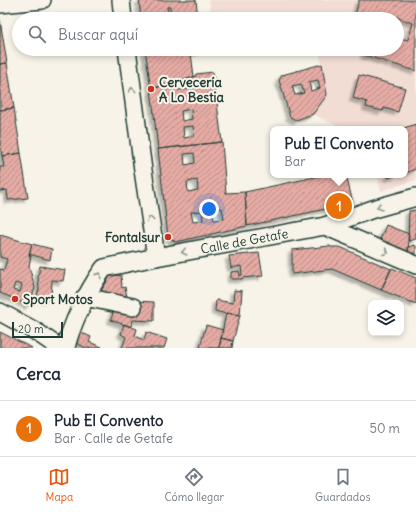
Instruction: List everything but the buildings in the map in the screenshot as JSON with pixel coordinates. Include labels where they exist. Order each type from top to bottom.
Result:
[{"type":"street","points":[[0,4],[42,0]]},
{"type":"street","points":[[121,0],[122,12]]},
{"type":"street","points":[[128,56],[156,257]]},
{"type":"street","name":"Calle de Getafe","points":[[66,348],[68,337],[85,297],[104,268],[324,226],[416,196]]},
{"type":"street","points":[[324,226],[416,265]]},
{"type":"street","points":[[85,297],[134,307]]},
{"type":"street","points":[[0,312],[35,331],[60,348]]},
{"type":"shaded area","points":[[209,0],[416,0],[416,180],[381,191],[378,178],[408,178],[408,126],[337,126],[313,114],[327,95],[320,56],[404,56],[404,12],[210,12]]},
{"type":"place","name":"Cervecería A Lo Bestia","points":[[151,89]]},
{"type":"place","name":"Pub El Convento","points":[[339,206]]},
{"type":"place","name":"Fontalsur","points":[[168,237]]},
{"type":"place","name":"Sport Motos","points":[[15,299]]}]
